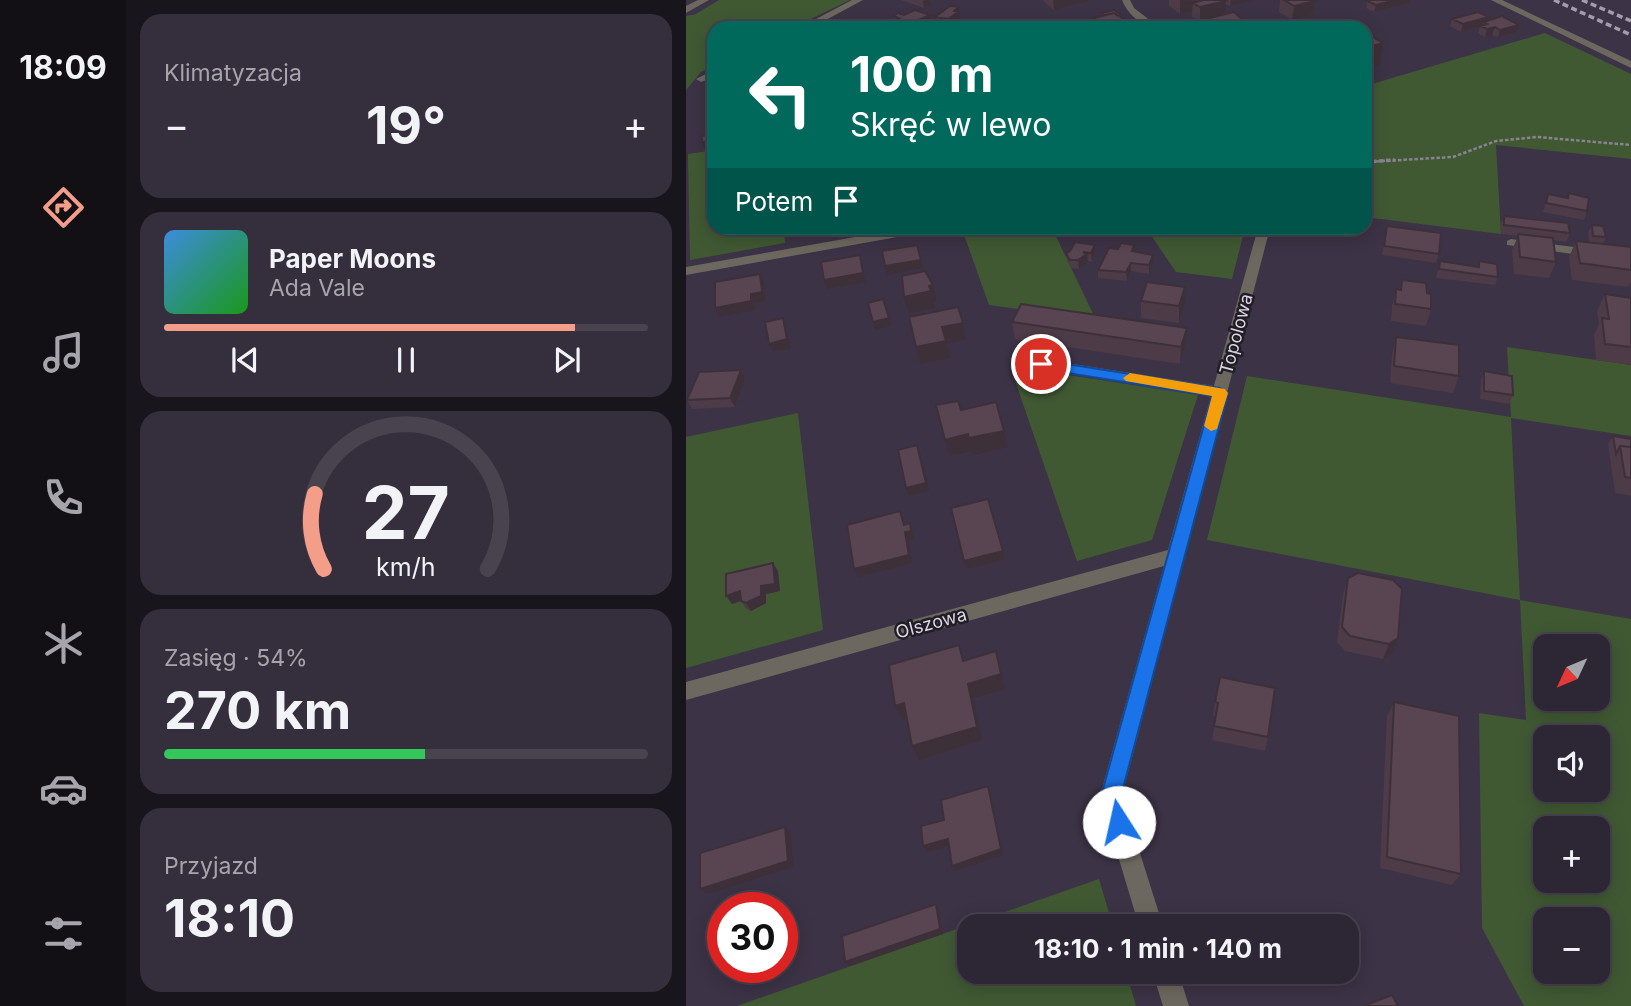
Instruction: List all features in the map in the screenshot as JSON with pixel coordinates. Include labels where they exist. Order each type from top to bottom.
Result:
[{"type":"street","points":[[686,10],[705,0]]},
{"type":"street","points":[[818,21],[859,0]]},
{"type":"street","points":[[1126,0],[1130,9],[1146,21]]},
{"type":"street","points":[[1495,0],[1631,65]]},
{"type":"street","points":[[701,79],[707,76]]},
{"type":"street","points":[[686,271],[886,235]]},
{"type":"street","name":"Topolowa","points":[[1147,914],[1111,796],[1262,235]]},
{"type":"street","name":"Olszowa","points":[[686,691],[1176,555]]},
{"type":"street","points":[[1169,984],[1175,1006]]},
{"type":"lane","points":[[1511,243],[1631,258]]},
{"type":"lane","points":[[1041,364],[1220,393]]},
{"type":"path","points":[[1372,162],[1453,157],[1496,141],[1537,136],[1631,145]]},
{"type":"green space","points":[[719,0],[850,0],[806,21],[707,21],[707,69],[701,72],[686,90],[686,16],[696,14]]},
{"type":"green space","points":[[1545,33],[1631,74],[1631,159],[1496,145],[1501,234],[1372,218],[1372,84]]},
{"type":"green space","points":[[707,151],[707,235],[784,235],[785,243],[690,260],[688,154]]},
{"type":"green space","points":[[964,235],[1055,235],[1096,320],[989,305]]},
{"type":"green space","points":[[1151,235],[1243,235],[1232,279],[1176,272]]},
{"type":"green space","points":[[1507,347],[1631,365],[1631,436],[1511,418],[1520,600],[1207,540],[1247,376],[1511,417]]},
{"type":"green space","points":[[1010,366],[1198,395],[1152,540],[1077,561]]},
{"type":"green space","points":[[798,413],[823,630],[686,668],[686,437]]},
{"type":"green space","points":[[1520,600],[1631,619],[1631,1006],[1524,1006],[1482,928],[1479,713],[1526,720]]},
{"type":"green space","points":[[1099,879],[1109,914],[999,914]]},
{"type":"green space","points":[[957,929],[957,984],[1130,984],[1136,1006],[737,1006]]},
{"type":"building","points":[[1204,0],[1226,1],[1200,7],[1193,3]]},
{"type":"building","points":[[1284,0],[1313,0],[1315,1],[1294,6]]},
{"type":"building","points":[[1395,0],[1376,5],[1367,1]]},
{"type":"building","points":[[950,6],[959,7],[954,11],[958,12],[948,19],[935,17]]},
{"type":"building","points":[[915,10],[930,15],[916,21],[892,21],[899,18],[893,16],[898,13],[904,15]]},
{"type":"building","points":[[1114,10],[1121,15],[1102,13]]},
{"type":"building","points":[[1234,12],[1244,21],[1210,21],[1206,19]]},
{"type":"building","points":[[1478,12],[1489,17],[1463,24],[1452,19]]},
{"type":"building","points":[[1114,13],[1125,20],[1099,21],[1094,18]]},
{"type":"building","points":[[1502,16],[1519,25],[1500,30],[1480,26],[1487,24],[1483,22]]},
{"type":"building","points":[[1372,37],[1383,43],[1372,46]]},
{"type":"building","points":[[707,135],[707,142],[702,142],[702,136]]},
{"type":"building","points":[[1569,193],[1589,198],[1587,211],[1546,203],[1548,194],[1568,198]]},
{"type":"building","points":[[1504,216],[1568,223],[1570,233],[1504,225]]},
{"type":"building","points":[[1592,225],[1603,226],[1606,237],[1593,236]]},
{"type":"building","points":[[1387,226],[1441,233],[1439,254],[1384,246]]},
{"type":"building","points":[[1518,234],[1553,238],[1556,262],[1520,257]]},
{"type":"building","points":[[1576,241],[1631,247],[1631,270],[1580,263]]},
{"type":"building","points":[[1075,242],[1095,245],[1091,253],[1083,252],[1087,254],[1078,260],[1070,260],[1066,253]]},
{"type":"building","points":[[1121,243],[1134,245],[1132,251],[1153,255],[1149,265],[1131,263],[1126,272],[1098,270],[1109,248],[1118,249]]},
{"type":"building","points":[[917,245],[921,260],[885,266],[882,251]]},
{"type":"building","points":[[860,255],[863,273],[824,280],[821,262]]},
{"type":"building","points":[[1440,261],[1479,267],[1479,261],[1497,264],[1498,277],[1439,269]]},
{"type":"building","points":[[925,271],[933,285],[929,286],[931,291],[904,297],[902,276]]},
{"type":"building","points":[[760,274],[762,292],[751,294],[751,301],[715,308],[715,282]]},
{"type":"building","points":[[1402,280],[1426,283],[1427,293],[1431,294],[1431,309],[1395,304],[1396,289],[1401,290]]},
{"type":"building","points":[[1147,282],[1185,287],[1179,306],[1141,301]]},
{"type":"building","points":[[1605,294],[1631,298],[1631,347],[1605,344],[1602,318],[1609,319]]},
{"type":"building","points":[[883,299],[889,318],[873,322],[868,303]]},
{"type":"building","points":[[1021,304],[1187,328],[1181,347],[1012,322]]},
{"type":"building","points":[[958,307],[963,323],[942,327],[946,341],[916,347],[909,317]]},
{"type":"building","points":[[783,318],[787,339],[769,344],[765,322]]},
{"type":"building","points":[[1396,337],[1459,345],[1459,376],[1394,366]]},
{"type":"building","points":[[741,370],[730,398],[687,400],[699,372]]},
{"type":"building","points":[[1484,371],[1512,376],[1513,395],[1484,391]]},
{"type":"building","points":[[958,401],[961,410],[996,402],[1004,431],[969,438],[968,434],[945,440],[936,405]]},
{"type":"building","points":[[1613,436],[1631,439],[1631,447],[1620,446],[1616,454]]},
{"type":"building","points":[[917,445],[926,483],[906,488],[898,450]]},
{"type":"building","points":[[1620,446],[1631,447],[1631,478],[1625,477]]},
{"type":"building","points":[[988,499],[1003,551],[964,561],[951,508]]},
{"type":"building","points":[[900,511],[904,525],[910,523],[911,531],[905,532],[909,555],[854,569],[847,525]]},
{"type":"building","points":[[773,563],[775,584],[761,586],[761,596],[746,603],[741,601],[740,591],[726,596],[726,574]]},
{"type":"building","points":[[1358,573],[1393,580],[1402,589],[1398,638],[1389,644],[1350,636],[1342,627],[1348,578]]},
{"type":"building","points":[[959,645],[963,661],[996,651],[1001,674],[968,684],[977,727],[912,746],[904,703],[895,706],[889,665]]},
{"type":"building","points":[[1220,677],[1275,688],[1268,737],[1214,726]]},
{"type":"building","points":[[1394,702],[1459,716],[1461,874],[1387,857]]},
{"type":"building","points":[[988,786],[1001,849],[952,866],[948,839],[923,846],[921,826],[944,820],[941,800]]},
{"type":"building","points":[[785,827],[788,861],[700,889],[700,853]]},
{"type":"building","points":[[936,904],[940,929],[845,962],[842,936]]},
{"type":"building","points":[[1392,995],[1398,1006],[1364,1006]]},
{"type":"railway","points":[[1554,0],[1631,35]]},
{"type":"railway","points":[[1582,0],[1631,21]]},
{"type":"slow traffic","points":[[1130,378],[1220,393],[1211,426]]},
{"type":"route","points":[[1041,364],[1220,393],[1111,796],[1119,822]]}]
